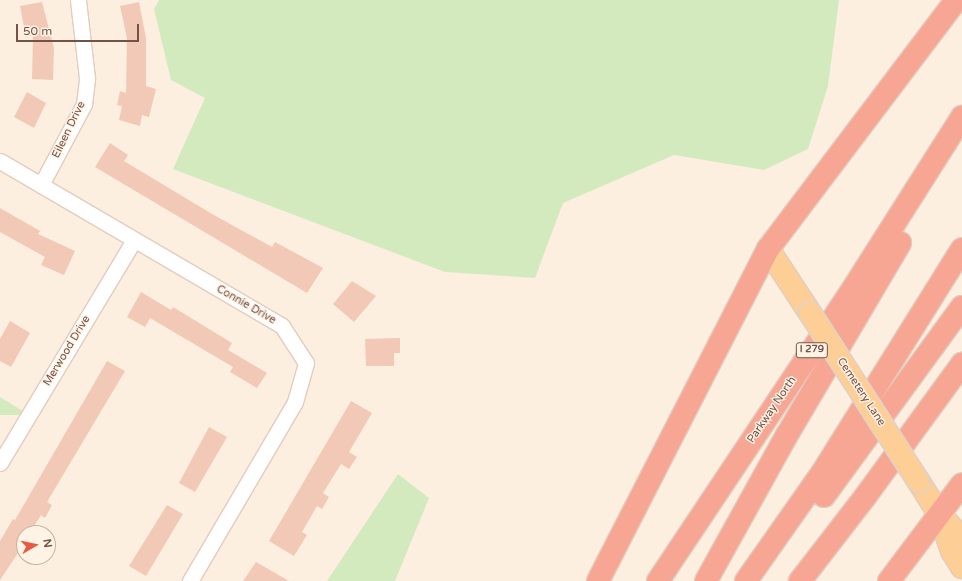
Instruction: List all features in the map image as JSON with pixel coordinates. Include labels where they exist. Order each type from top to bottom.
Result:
[{"type":"highway","points":[[598,581],[768,249],[956,0]]},
{"type":"highway","name":"Parkway North","points":[[658,581],[849,295],[962,117]]},
{"type":"highway","points":[[706,581],[866,299],[962,143]]},
{"type":"highway","points":[[746,581],[826,467],[962,249]]},
{"type":"highway","points":[[759,581],[962,307]]},
{"type":"highway","points":[[800,581],[865,497],[962,364]]},
{"type":"highway","points":[[888,581],[940,515],[962,484]]},
{"type":"main road","name":"Cemetery Lane","points":[[768,249],[940,515],[962,539]]},
{"type":"main road","name":"Cemetery Lane","points":[[940,515],[952,551],[962,567]]},
{"type":"street","name":"Eileen Drive","points":[[41,185],[84,104],[88,78],[78,0]]},
{"type":"street","name":"Connie Drive","points":[[0,161],[282,326],[306,363],[295,402],[190,581]]},
{"type":"street","name":"Merwood Drive","points":[[0,463],[134,240]]},
{"type":"green space","points":[[159,0],[839,0],[828,86],[808,149],[764,170],[674,155],[563,203],[535,278],[445,272],[173,169],[205,98],[171,80],[154,9]]},
{"type":"green space","points":[[0,397],[29,415],[0,415]]},
{"type":"green space","points":[[398,474],[429,498],[395,581],[327,581]]},
{"type":"building","points":[[42,2],[54,48],[53,80],[32,79],[33,35],[26,37],[20,6]]},
{"type":"building","points":[[139,2],[146,38],[146,86],[156,89],[149,117],[142,115],[140,126],[119,120],[122,106],[117,105],[120,91],[126,93],[127,38],[120,6]]},
{"type":"building","points":[[27,92],[46,103],[34,128],[14,117]]},
{"type":"building","points":[[110,143],[128,155],[124,161],[212,214],[272,247],[275,242],[323,268],[307,293],[95,167]]},
{"type":"building","points":[[0,208],[40,231],[38,234],[75,251],[64,275],[41,265],[45,257],[0,232]]},
{"type":"building","points":[[352,281],[376,296],[354,322],[333,304]]},
{"type":"building","points":[[141,292],[171,310],[173,307],[232,343],[228,350],[267,373],[257,388],[230,372],[233,367],[150,318],[145,327],[127,317]]},
{"type":"building","points":[[10,321],[30,333],[11,367],[0,361],[0,339]]},
{"type":"building","points":[[400,338],[400,353],[394,353],[394,366],[366,366],[365,339]]},
{"type":"building","points":[[107,361],[125,371],[47,502],[52,505],[45,518],[41,515],[35,525],[16,525],[16,556],[0,580],[0,541],[13,519],[15,520]]},
{"type":"building","points":[[351,401],[372,413],[349,452],[357,457],[349,469],[341,464],[323,493],[329,497],[322,509],[317,506],[302,532],[307,535],[294,556],[269,541]]},
{"type":"building","points":[[209,427],[227,437],[195,492],[179,483]]},
{"type":"building","points":[[167,505],[183,514],[146,576],[129,566]]},
{"type":"building","points":[[256,562],[289,581],[243,581]]}]
